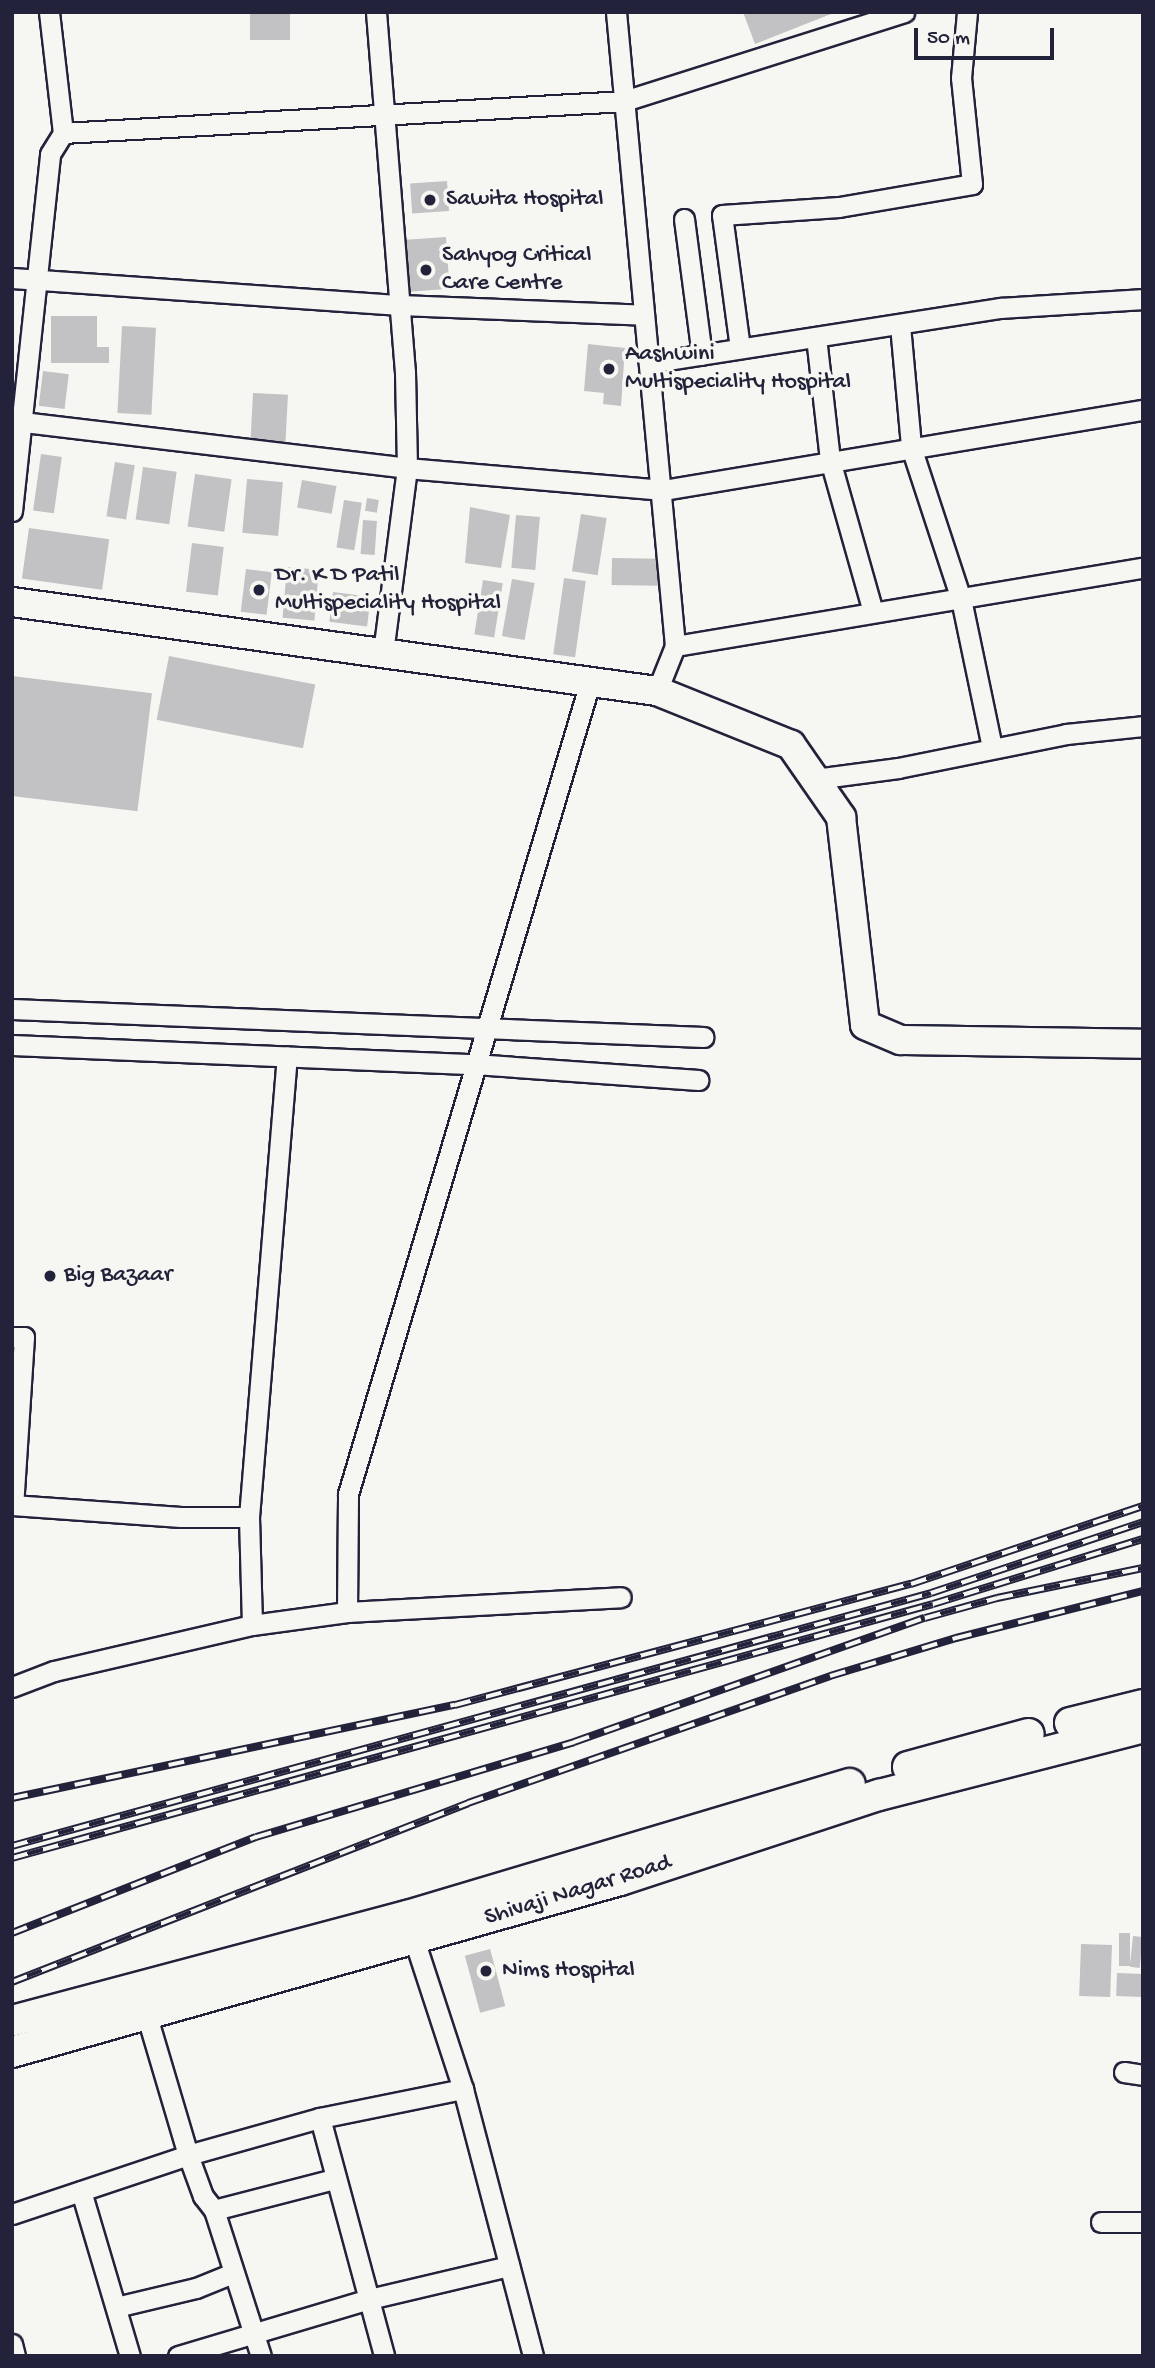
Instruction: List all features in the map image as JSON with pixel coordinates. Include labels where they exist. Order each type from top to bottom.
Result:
[{"type":"main road","points":[[12,602],[657,691],[791,745],[841,817],[865,1025],[901,1040],[1143,1044]]},
{"type":"main road","name":"Shivaji Nagar Road","points":[[12,2052],[143,2001],[411,1927],[962,1751],[1143,1705]]},
{"type":"main road","name":"Shivaji Nagar Road","points":[[411,1927],[620,1880],[879,1795],[1143,1727]]},
{"type":"main road","name":"Shivaji Nagar Road","points":[[12,2021],[143,2001]]},
{"type":"street","points":[[12,511],[39,280],[50,154],[63,133],[49,12]]},
{"type":"street","points":[[376,12],[400,305],[407,468],[383,653]]},
{"type":"street","points":[[616,12],[663,490],[675,646],[657,691]]},
{"type":"street","points":[[63,133],[385,117],[624,101],[904,12]]},
{"type":"street","points":[[740,348],[722,215],[839,206],[972,184],[961,78],[965,15]]},
{"type":"street","points":[[684,219],[702,355]]},
{"type":"street","points":[[12,278],[400,305],[644,315]]},
{"type":"street","points":[[649,363],[1001,308],[1143,299]]},
{"type":"street","points":[[900,325],[911,447],[961,599],[992,748]]},
{"type":"street","points":[[816,337],[830,460],[873,612]]},
{"type":"street","points":[[23,422],[407,468],[663,490],[830,460],[1143,410]]},
{"type":"street","points":[[675,646],[1143,568]]},
{"type":"street","points":[[347,1612],[348,1494],[590,682]]},
{"type":"street","points":[[815,779],[1066,734],[1143,726]]},
{"type":"street","points":[[12,1009],[484,1031],[703,1037]]},
{"type":"street","points":[[12,1045],[474,1065],[698,1080]]},
{"type":"street","points":[[252,1625],[249,1517],[287,1057]]},
{"type":"street","points":[[12,1337],[24,1337],[13,1505],[181,1517],[249,1517]]},
{"type":"street","points":[[12,1687],[54,1671],[252,1625],[347,1612],[621,1597]]},
{"type":"street","points":[[411,1927],[463,2089],[533,2356]]},
{"type":"street","points":[[143,2001],[188,2155],[203,2196],[214,2210],[261,2356]]},
{"type":"street","points":[[12,2214],[188,2155],[320,2118],[463,2089]]},
{"type":"street","points":[[320,2118],[334,2179],[384,2356]]},
{"type":"street","points":[[214,2210],[334,2179]]},
{"type":"street","points":[[81,2191],[130,2356]]},
{"type":"street","points":[[1101,2222],[1143,2222]]},
{"type":"street","points":[[178,2356],[369,2299],[509,2266]]},
{"type":"street","points":[[116,2307],[195,2288],[233,2273]]},
{"type":"street","points":[[12,2344],[15,2356]]},
{"type":"building","points":[[250,12],[290,12],[290,40],[250,40]]},
{"type":"building","points":[[743,12],[836,12],[755,44]]},
{"type":"building","points":[[447,181],[449,211],[412,214],[410,184]]},
{"type":"building","points":[[446,237],[450,289],[403,292],[399,240]]},
{"type":"building","points":[[51,316],[97,316],[97,347],[109,347],[109,363],[51,363]]},
{"type":"building","points":[[122,326],[156,328],[151,415],[117,413]]},
{"type":"building","points":[[588,344],[625,348],[621,406],[603,404],[604,393],[584,391]]},
{"type":"building","points":[[43,371],[69,374],[65,409],[39,406]]},
{"type":"building","points":[[253,393],[288,395],[285,446],[250,444]]},
{"type":"building","points":[[41,454],[62,457],[54,513],[33,510]]},
{"type":"building","points":[[115,462],[135,465],[126,519],[106,516]]},
{"type":"building","points":[[143,467],[177,472],[169,524],[136,519]]},
{"type":"building","points":[[195,474],[232,479],[224,532],[188,526]]},
{"type":"building","points":[[247,479],[283,482],[278,536],[242,533]]},
{"type":"building","points":[[302,480],[336,486],[332,514],[297,508]]},
{"type":"building","points":[[367,498],[379,500],[377,513],[365,511]]},
{"type":"building","points":[[344,500],[362,503],[354,550],[336,547]]},
{"type":"building","points":[[470,507],[510,515],[501,568],[465,563]]},
{"type":"building","points":[[581,514],[607,518],[598,575],[572,571]]},
{"type":"building","points":[[516,515],[540,517],[535,570],[511,568]]},
{"type":"building","points":[[363,520],[377,521],[375,555],[361,554]]},
{"type":"building","points":[[29,528],[109,539],[102,590],[22,579]]},
{"type":"building","points":[[192,543],[224,547],[218,596],[186,592]]},
{"type":"building","points":[[612,558],[659,559],[659,586],[612,585]]},
{"type":"building","points":[[287,567],[319,570],[314,621],[283,618]]},
{"type":"building","points":[[246,569],[272,572],[267,615],[241,612]]},
{"type":"building","points":[[564,578],[586,581],[575,657],[553,654]]},
{"type":"building","points":[[512,579],[535,583],[525,640],[502,636]]},
{"type":"building","points":[[483,580],[503,583],[494,637],[474,634]]},
{"type":"building","points":[[333,592],[371,597],[367,626],[329,622]]},
{"type":"building","points":[[169,656],[315,684],[303,748],[157,720]]},
{"type":"building","points":[[12,676],[152,693],[137,811],[12,796]]},
{"type":"building","points":[[1119,1933],[1130,1933],[1130,1966],[1119,1966]]},
{"type":"building","points":[[1133,1936],[1143,1937],[1140,1968],[1130,1967]]},
{"type":"building","points":[[1081,1944],[1112,1945],[1110,1997],[1079,1996]]},
{"type":"building","points":[[490,1949],[505,2006],[480,2013],[465,1956]]},
{"type":"building","points":[[1117,1973],[1143,1974],[1142,1997],[1116,1996]]},
{"type":"railway","points":[[12,1798],[455,1705],[911,1584],[1143,1506]]},
{"type":"railway","points":[[12,1846],[931,1593],[1143,1522]]},
{"type":"railway","points":[[12,1858],[933,1604],[1143,1539]]},
{"type":"railway","points":[[12,1933],[256,1837],[574,1742],[925,1618],[997,1598],[1143,1568]]},
{"type":"railway","points":[[12,1982],[468,1803],[830,1676],[956,1638],[1143,1591]]},
{"type":"place","name":"Sawita Hospital","points":[[430,200]]},
{"type":"place","name":"Sahyog Critical Care Centre","points":[[426,270]]},
{"type":"place","name":"Aashwini Multispeciality Hospital","points":[[609,369]]},
{"type":"place","name":"Dr. K D Patil Multispeciality Hospital","points":[[259,590]]},
{"type":"place","name":"Big Bazaar","points":[[50,1276]]},
{"type":"place","name":"Nims Hospital","points":[[486,1971]]}]
